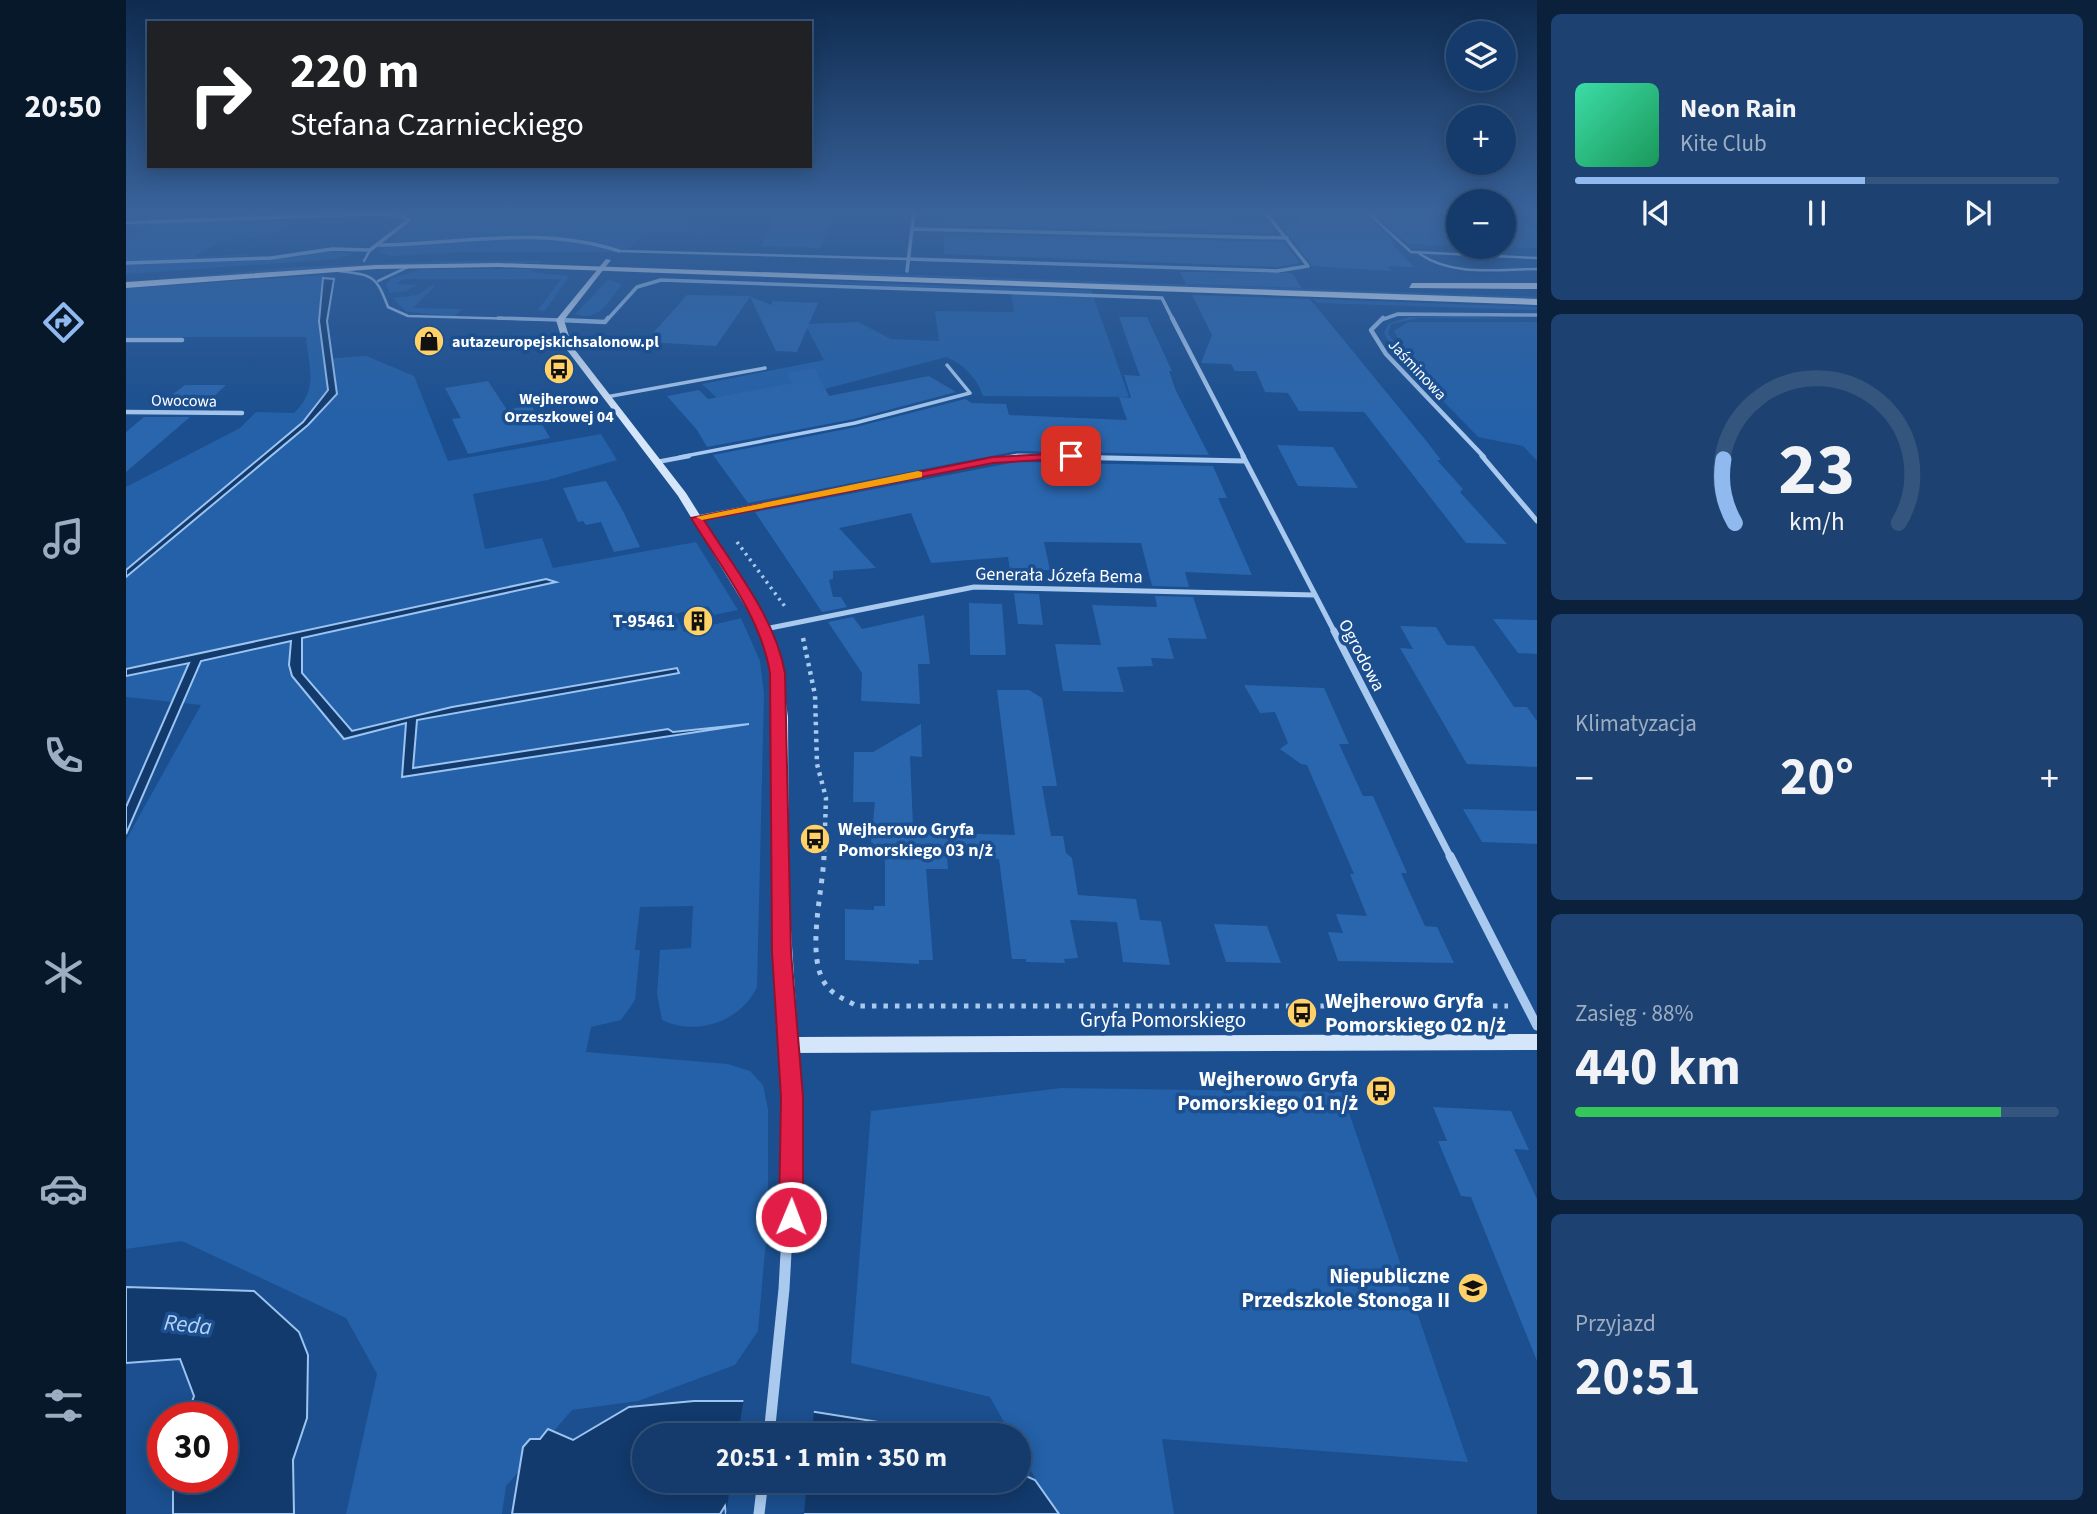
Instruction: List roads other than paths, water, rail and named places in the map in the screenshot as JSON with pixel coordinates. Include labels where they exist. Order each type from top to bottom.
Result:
[{"type":"main road","points":[[126,285],[158,283]]},
{"type":"main road","points":[[1004,283],[1537,302]]},
{"type":"main road","points":[[1243,283],[1537,294]]},
{"type":"main road","points":[[1311,285],[1389,286]]},
{"type":"main road","points":[[1402,286],[1537,286]]},
{"type":"street","points":[[589,283],[560,320],[568,346],[697,518],[765,628],[774,650],[778,673],[782,952],[792,1097],[791,1217],[770,1423]]},
{"type":"street","name":"Ogrodowa","points":[[560,320],[605,322],[636,287],[659,283]]},
{"type":"street","name":"Ogrodowa","points":[[771,283],[1161,298],[1537,1026]]},
{"type":"street","name":"Jaśminowa","points":[[1537,316],[1398,314],[1384,317],[1371,330],[1386,354],[1510,485],[1537,521]]},
{"type":"street","points":[[126,340],[181,340]]},
{"type":"street","name":"Owocowa","points":[[126,412],[242,413]]},
{"type":"street","points":[[697,518],[1018,456],[1245,461]]},
{"type":"street","name":"Generała Józefa Bema","points":[[765,628],[974,587],[1315,595]]},
{"type":"street","name":"Gryfa Pomorskiego","points":[[789,1045],[1537,1042]]},
{"type":"street","points":[[759,1514],[761,1493]]},
{"type":"lane","points":[[380,283],[388,307],[408,316],[560,320]]},
{"type":"lane","points":[[657,462],[855,423],[970,393],[947,365]]},
{"type":"lane","points":[[606,397],[765,368]]},
{"type":"water","points":[[323,283],[333,283],[327,321],[337,394],[308,425],[126,577],[126,570],[303,422],[328,390],[319,321]]},
{"type":"water","points":[[546,579],[556,582],[302,638],[302,673],[352,731],[452,707],[677,668],[679,673],[417,720],[413,768],[668,729],[673,732],[749,724],[402,777],[406,723],[344,739],[292,676],[289,665],[291,641],[201,661],[126,834],[126,807],[189,663],[126,676],[126,669]]},
{"type":"water","name":"Reda","points":[[126,1287],[254,1291],[299,1332],[308,1355],[307,1418],[293,1460],[294,1514],[173,1514],[173,1493],[238,1493],[238,1402],[192,1402],[194,1396],[180,1359],[126,1363]]},
{"type":"water","points":[[694,1401],[747,1401],[885,1423],[632,1423],[632,1493],[1031,1493],[1031,1478],[1059,1514],[726,1514],[725,1506],[720,1514],[512,1514],[523,1447],[530,1439],[540,1439],[548,1429],[573,1440],[629,1407]]},
{"type":"place","name":"autazeuropejskichsalonow.pl","points":[[429,341]]},
{"type":"place","name":"Wejherowo Orzeszkowej 04","points":[[559,369]]},
{"type":"place","name":"T-95461","points":[[698,621]]},
{"type":"place","name":"Wejherowo Gryfa Pomorskiego 03 n/ż","points":[[815,839]]},
{"type":"place","name":"Wejherowo Gryfa Pomorskiego 02 n/ż","points":[[1302,1013]]},
{"type":"place","name":"Wejherowo Gryfa Pomorskiego 01 n/ż","points":[[1381,1091]]},
{"type":"place","name":"Niepubliczne Przedszkole Stonoga II","points":[[1473,1288]]}]
